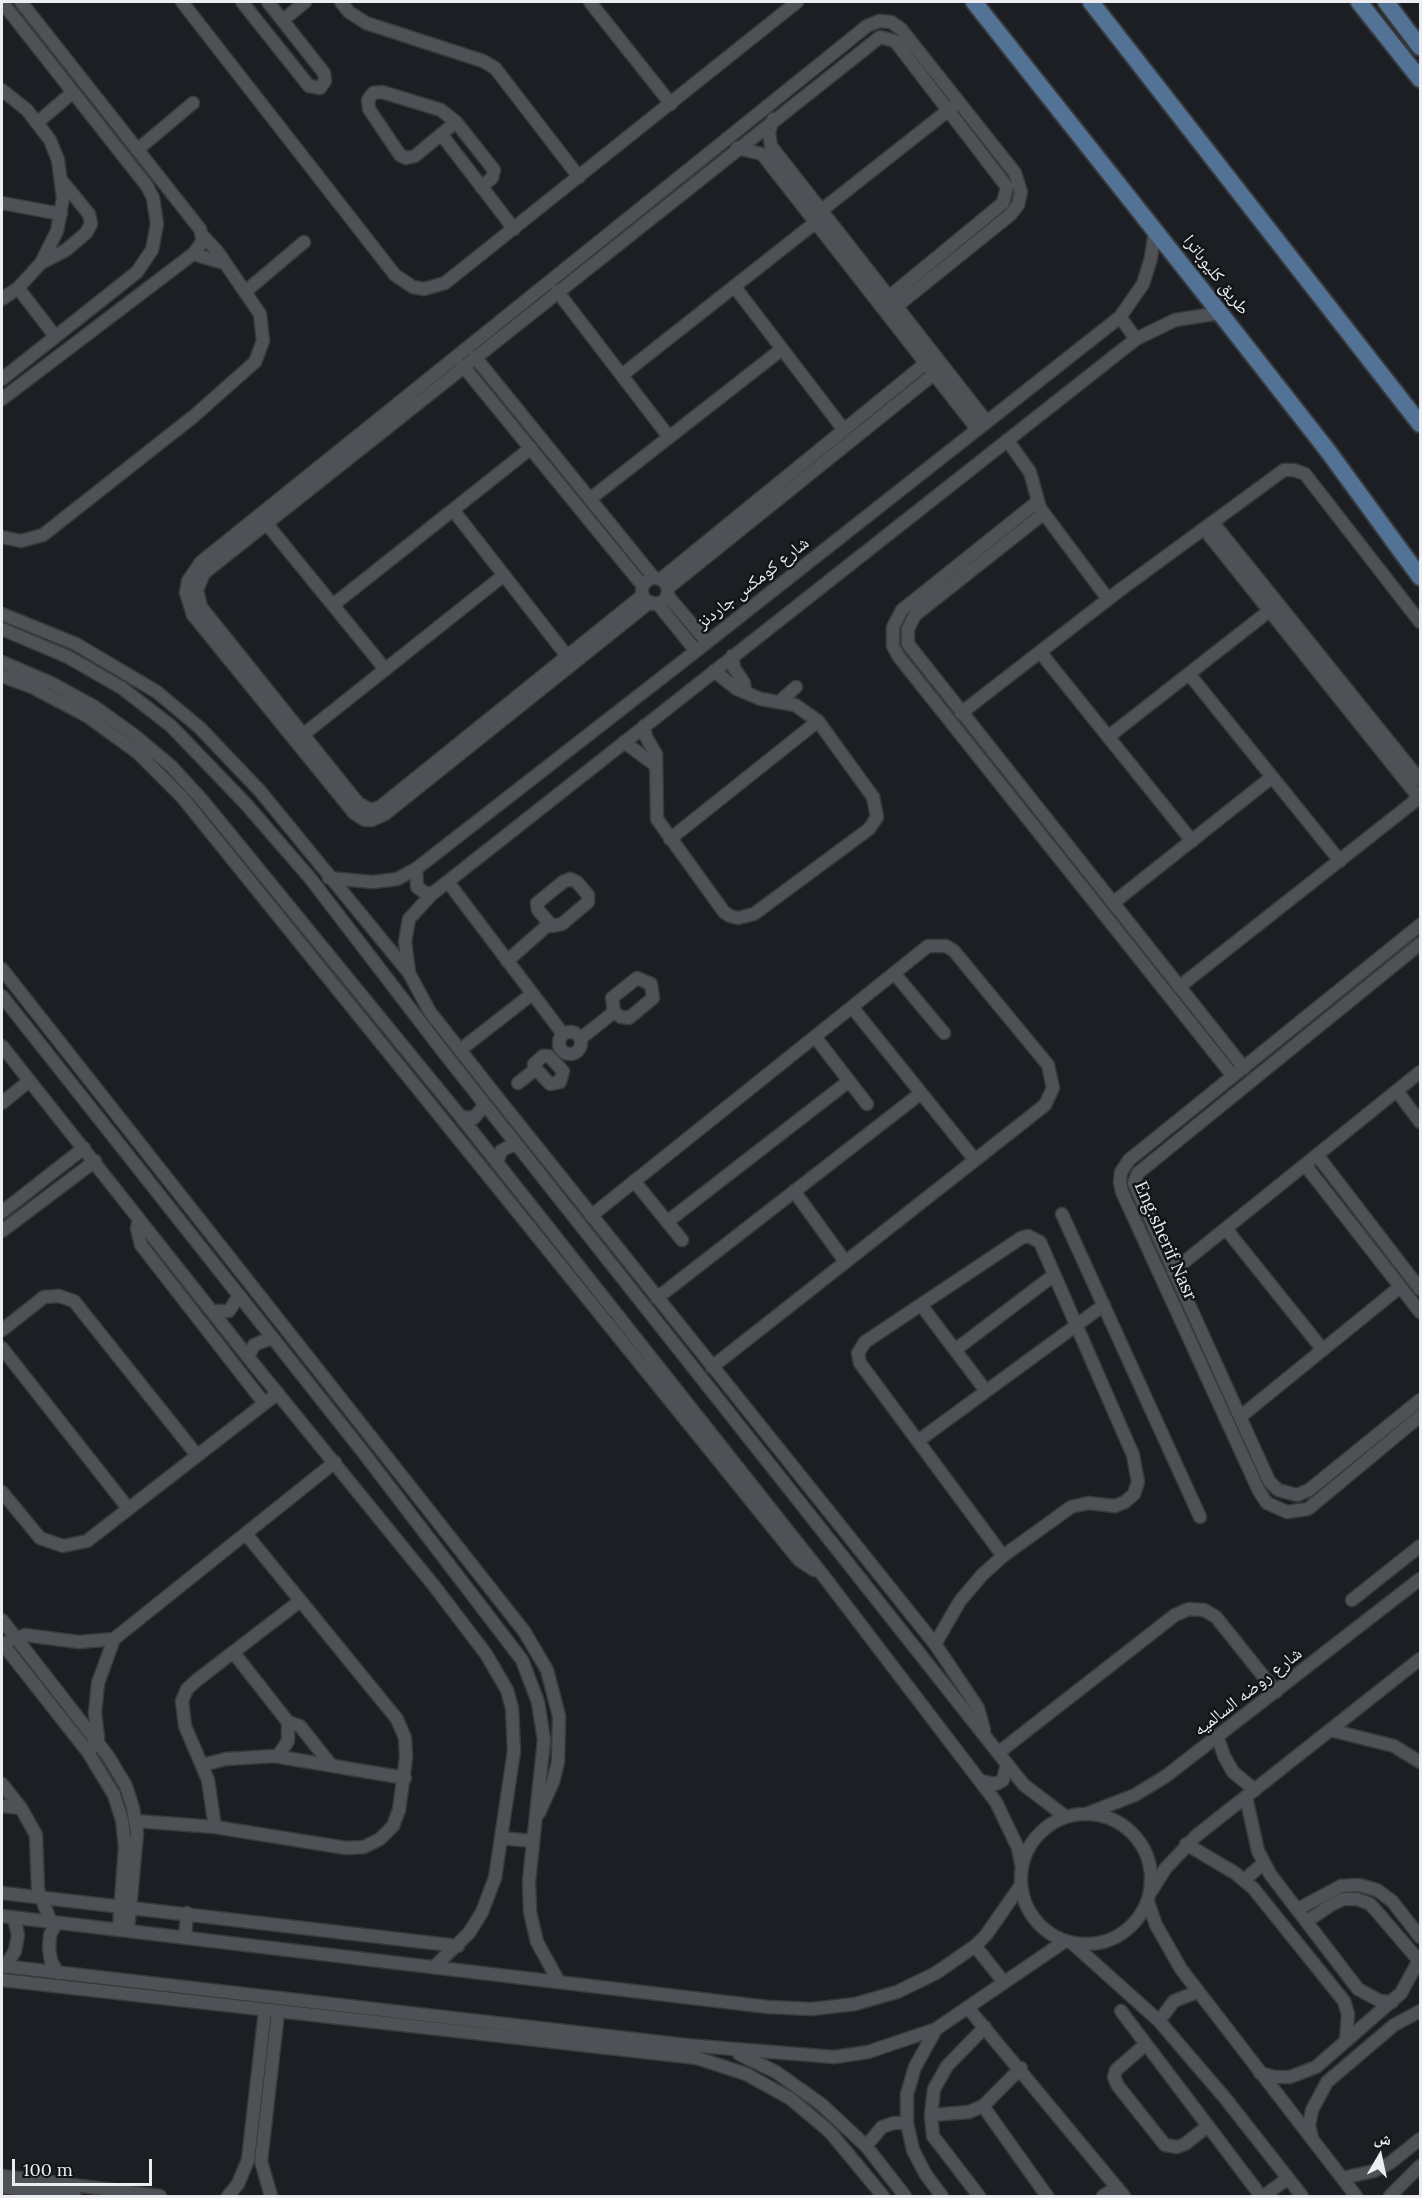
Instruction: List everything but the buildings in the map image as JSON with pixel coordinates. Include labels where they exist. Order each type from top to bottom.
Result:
[{"type":"main road","name":"طريق كليوباترا","points":[[974,2],[1220,312],[1420,578]]},
{"type":"main road","points":[[1091,2],[1420,424]]},
{"type":"main road","points":[[1359,2],[1420,79]]},
{"type":"main road","points":[[1386,2],[1420,47]]},
{"type":"street","points":[[2,2],[147,186],[156,211],[156,237],[146,262],[137,272],[2,379]]},
{"type":"street","points":[[2,537],[21,541],[43,535],[248,371],[260,352],[263,327],[260,314],[246,291],[21,2]]},
{"type":"street","points":[[182,2],[395,275],[403,282],[424,289],[445,283],[797,2]]},
{"type":"street","points":[[242,2],[309,86],[320,88],[325,81],[324,73],[268,2]]},
{"type":"street","points":[[283,20],[305,2]]},
{"type":"street","points":[[340,2],[366,23],[483,61],[495,68],[579,177]]},
{"type":"street","points":[[590,2],[670,104]]},
{"type":"street","points":[[926,363],[385,814],[372,820],[365,820],[354,813],[193,615],[186,593],[188,581],[201,562],[867,26],[879,21],[897,25],[954,106]]},
{"type":"street","points":[[33,41],[44,32]]},
{"type":"street","points":[[662,585],[663,600],[648,597],[567,656],[376,809],[366,809],[358,803],[201,608],[197,590],[204,573],[880,36],[895,41],[1015,173],[1020,185],[1020,198],[1010,215],[893,301]]},
{"type":"street","points":[[2,90],[15,99],[38,122],[54,150],[62,181],[61,214],[57,231],[41,263],[18,288],[2,299]]},
{"type":"street","points":[[38,122],[73,92]]},
{"type":"street","points":[[456,122],[412,157],[403,157],[369,109],[368,100],[373,93],[382,92],[436,108],[456,122],[494,170],[492,178],[482,187]]},
{"type":"street","points":[[137,150],[193,103]]},
{"type":"street","points":[[621,375],[734,286],[814,220],[823,209],[954,106]]},
{"type":"street","points":[[96,122],[107,112]]},
{"type":"street","points":[[773,119],[769,132],[771,146],[823,209],[893,301],[982,426]]},
{"type":"street","points":[[441,134],[514,229]]},
{"type":"street","points":[[737,148],[762,154],[934,374],[982,426]]},
{"type":"street","points":[[147,186],[158,177]]},
{"type":"street","points":[[41,263],[66,250],[86,233],[91,224],[89,214],[62,181]]},
{"type":"street","points":[[2,203],[61,214]]},
{"type":"street","name":"شارع كومكس جاردنز","points":[[310,878],[373,882],[397,879],[416,869],[1120,317],[1143,284],[1151,258],[1155,229]]},
{"type":"street","points":[[2,399],[193,254],[201,246],[202,236]]},
{"type":"street","points":[[246,291],[304,242]]},
{"type":"street","points":[[193,254],[224,263]]},
{"type":"street","points":[[137,272],[150,287]]},
{"type":"street","points":[[734,286],[844,430]]},
{"type":"street","points":[[18,288],[56,336]]},
{"type":"street","points":[[557,291],[669,436]]},
{"type":"street","points":[[91,309],[102,323]]},
{"type":"street","points":[[409,973],[405,942],[409,919],[432,894],[1136,339],[1175,320],[1220,312]]},
{"type":"street","points":[[1120,317],[1136,339]]},
{"type":"street","points":[[590,499],[782,349]]},
{"type":"street","points":[[475,357],[707,642]]},
{"type":"street","points":[[28,358],[38,372]]},
{"type":"street","points":[[463,366],[531,448],[648,597],[696,651]]},
{"type":"street","points":[[662,585],[934,374]]},
{"type":"street","points":[[1007,440],[1030,472],[1040,508],[1108,599]]},
{"type":"street","points":[[333,605],[531,448]]},
{"type":"street","points":[[961,712],[1108,599],[1284,470],[1302,472],[1420,622]]},
{"type":"street","points":[[1040,508],[910,622],[907,636],[911,651],[1179,987],[1238,1072]]},
{"type":"street","points":[[1040,508],[902,610],[893,627],[893,646],[899,657],[1238,1072]]},
{"type":"street","points":[[453,510],[567,656]]},
{"type":"street","points":[[266,523],[385,669]]},
{"type":"street","points":[[1209,527],[1265,597],[1420,780]]},
{"type":"street","points":[[304,734],[504,576]]},
{"type":"street","points":[[1179,987],[1420,798],[1269,611],[1265,597]]},
{"type":"street","points":[[1108,737],[1269,611]]},
{"type":"street","points":[[2,614],[46,630],[131,674],[157,692],[200,728],[260,791],[409,973],[430,1012],[591,1216],[935,1644],[978,1708],[984,1734]]},
{"type":"street","points":[[2,629],[40,644],[95,671],[147,706],[193,747],[245,803],[310,878],[482,1100],[1023,1785],[1066,1817]]},
{"type":"street","points":[[40,644],[46,630]]},
{"type":"street","points":[[1040,652],[1192,841]]},
{"type":"street","points":[[732,656],[734,668],[744,683],[745,692]]},
{"type":"street","points":[[2,662],[53,684],[95,707],[171,766],[203,801],[461,1117],[822,1574],[981,1781],[1008,1824],[1022,1868]]},
{"type":"street","points":[[644,726],[646,737],[656,754],[658,785],[656,812],[661,826],[724,912],[738,918],[754,914],[869,829],[877,817],[873,797],[818,721],[795,705],[761,699],[737,689],[714,671]]},
{"type":"street","points":[[1189,674],[1340,861]]},
{"type":"street","points":[[2,676],[32,687],[87,716],[138,753],[182,797],[790,1550],[804,1564],[822,1574]]},
{"type":"street","points":[[778,702],[796,687]]},
{"type":"street","points":[[670,838],[818,721]]},
{"type":"street","points":[[624,742],[655,765]]},
{"type":"street","points":[[1113,903],[1272,777]]},
{"type":"street","points":[[245,803],[260,791]]},
{"type":"street","points":[[416,869],[417,886],[424,892],[432,894]]},
{"type":"street","points":[[448,882],[562,1034],[560,1047],[566,1053]]},
{"type":"street","points":[[275,912],[288,903]]},
{"type":"street","points":[[507,961],[549,924]]},
{"type":"street","name":"Eng.sherif Nasr","points":[[1420,925],[1129,1160],[1120,1177],[1122,1192],[1259,1491],[1267,1503],[1280,1510],[1294,1513],[1314,1505],[1420,1416]]},
{"type":"street","points":[[591,1216],[928,946],[946,946],[954,951],[1051,1070],[1053,1088],[1045,1105],[844,1260],[712,1367]]},
{"type":"street","points":[[1418,950],[1336,1012],[1136,1176],[1134,1186],[1269,1481],[1284,1493],[1297,1495],[1309,1490],[1420,1400]]},
{"type":"street","points":[[2,969],[524,1631],[547,1670],[559,1716],[558,1762],[549,1792],[536,1819]]},
{"type":"street","points":[[894,973],[944,1033]]},
{"type":"street","points":[[460,1050],[532,994]]},
{"type":"street","points":[[2,996],[180,1224],[389,1485],[509,1641],[531,1680],[538,1702],[544,1740],[533,1842],[530,1912],[540,1949],[559,1982]]},
{"type":"street","points":[[1327,1001],[1336,1012]]},
{"type":"street","points":[[852,1007],[975,1160]]},
{"type":"street","points":[[420,1020],[430,1012]]},
{"type":"street","points":[[555,1063],[566,1053],[576,1052],[580,1039],[614,1012]]},
{"type":"street","points":[[562,1034],[573,1032],[580,1039]]},
{"type":"street","points":[[815,1037],[867,1104]]},
{"type":"street","points":[[2,1046],[486,1654],[507,1690],[512,1708],[514,1751],[490,1895],[476,1923],[458,1946],[434,1967]]},
{"type":"street","points":[[543,1056],[549,1056],[562,1071],[563,1077],[555,1085],[550,1084],[536,1070],[534,1064],[543,1056]]},
{"type":"street","points":[[518,1083],[536,1070]]},
{"type":"street","points":[[1173,1271],[1420,1072]]},
{"type":"street","points":[[2,1103],[29,1081]]},
{"type":"street","points":[[667,1222],[849,1081]]},
{"type":"street","points":[[1397,1091],[1420,1122]]},
{"type":"street","points":[[657,1298],[921,1093]]},
{"type":"street","points":[[461,1117],[474,1118],[480,1114],[482,1100]]},
{"type":"street","points":[[497,1163],[501,1151],[512,1145],[519,1147]]},
{"type":"street","points":[[2,1212],[84,1148]]},
{"type":"street","points":[[1317,1155],[1420,1289]]},
{"type":"street","points":[[2,1231],[95,1161]]},
{"type":"street","points":[[1305,1165],[1420,1312]]},
{"type":"street","points":[[43,1180],[54,1192]]},
{"type":"street","points":[[634,1182],[682,1240]]},
{"type":"street","points":[[794,1191],[844,1260]]},
{"type":"street","points":[[180,1224],[194,1213]]},
{"type":"street","points":[[1062,1214],[1200,1516]]},
{"type":"street","points":[[139,1219],[137,1234],[141,1245],[264,1403]]},
{"type":"street","points":[[1226,1229],[1323,1350]]},
{"type":"street","points":[[935,1644],[960,1601],[982,1575],[1004,1556],[1071,1508],[1088,1503],[1110,1506],[1120,1504],[1130,1498],[1136,1488],[1138,1470],[1133,1455],[1040,1242],[1032,1237],[1024,1237],[865,1342],[858,1353],[860,1363],[1004,1556]]},
{"type":"street","points":[[955,1350],[1054,1275]]},
{"type":"street","points":[[1240,1417],[1401,1287]]},
{"type":"street","points":[[2,1330],[44,1297],[59,1296],[74,1301],[196,1454]]},
{"type":"street","points":[[213,1311],[229,1311],[238,1297]]},
{"type":"street","points":[[921,1305],[986,1391]]},
{"type":"street","points":[[918,1441],[1104,1305]]},
{"type":"street","points":[[248,1357],[254,1345],[271,1338]]},
{"type":"street","points":[[2,1348],[128,1508]]},
{"type":"street","points":[[1197,1356],[1209,1350]]},
{"type":"street","points":[[2,1492],[31,1530],[45,1540],[63,1546],[87,1541],[196,1454],[278,1393]]},
{"type":"street","points":[[92,1747],[98,1683],[114,1639],[335,1462]]},
{"type":"street","points":[[389,1485],[402,1474]]},
{"type":"street","points":[[135,1821],[215,1827],[346,1848],[364,1847],[380,1839],[393,1826],[399,1810],[405,1778],[405,1738],[397,1719],[246,1534]]},
{"type":"street","points":[[1352,1600],[1420,1546]]},
{"type":"street","name":"شارع روضه السالميه","points":[[1086,1814],[1151,1786],[1218,1738],[1420,1579]]},
{"type":"street","points":[[215,1827],[208,1780],[185,1726],[182,1701],[187,1689],[300,1601]]},
{"type":"street","points":[[998,1753],[1175,1615],[1189,1609],[1204,1610],[1216,1617],[1276,1692]]},
{"type":"street","points":[[2,1620],[92,1747],[109,1784],[122,1820],[126,1905]]},
{"type":"street","points":[[114,1639],[79,1642],[30,1635],[15,1637],[3,1644],[92,1747],[121,1776],[135,1821],[137,1846],[123,1930]]},
{"type":"street","points":[[233,1652],[288,1722],[300,1726],[331,1765]]},
{"type":"street","points":[[2,1980],[265,2011],[619,2043],[834,2057],[868,2052],[936,2029],[1003,1981],[1069,1942],[1088,1945],[1118,1937],[1141,1916],[1165,1869],[1186,1844],[1420,1659]]},
{"type":"street","points":[[278,1756],[288,1741],[288,1722]]},
{"type":"street","points":[[1330,1730],[1394,1746],[1420,1762]]},
{"type":"street","points":[[1218,1738],[1233,1772],[1251,1793],[1258,1851],[1264,1863],[1358,1989],[1368,1997],[1392,2002]]},
{"type":"street","points":[[202,1765],[249,1756],[278,1756],[405,1778]]},
{"type":"street","points":[[981,1781],[996,1784],[1003,1780],[1007,1764]]},
{"type":"street","points":[[2,1784],[21,1808],[36,1835],[39,1848],[37,1872],[39,1897],[54,1922],[49,1948],[51,1961],[58,1973]]},
{"type":"street","points":[[2,1806],[21,1808]]},
{"type":"street","points":[[1296,2194],[1288,2178],[1159,2021],[1069,1942],[1040,1925],[1031,1914],[1021,1885],[1022,1868],[1027,1851],[1037,1836],[1050,1825],[1066,1817],[1086,1814],[1105,1817],[1122,1825],[1137,1838],[1149,1864],[1149,1897],[1168,1947],[1197,1992],[1356,2196]]},
{"type":"street","points":[[501,1838],[533,1842]]},
{"type":"street","points":[[1186,1844],[1253,1888],[1336,1990],[1348,2014],[1346,2040]]},
{"type":"street","points":[[1244,1880],[1264,1863]]},
{"type":"street","points":[[11,1917],[26,1895],[37,1872]]},
{"type":"street","points":[[11,1917],[761,2006],[812,2009],[855,2004],[897,1992],[936,1973],[975,1946],[1005,1911],[1021,1885]]},
{"type":"street","points":[[1298,1909],[1341,1886],[1359,1885],[1377,1890],[1392,1901],[1420,1937]]},
{"type":"street","points":[[2,1893],[126,1905],[458,1946]]},
{"type":"street","points":[[1253,2064],[1261,2074],[1275,2077],[1297,2075],[1316,2067],[1392,2002],[1408,1983],[1420,1961],[1374,1909],[1357,1899],[1344,1899],[1307,1921]]},
{"type":"street","points":[[185,1938],[187,1913]]},
{"type":"street","points":[[3,1967],[15,1951],[18,1935],[11,1917]]},
{"type":"street","points":[[975,1946],[1003,1981]]},
{"type":"street","points":[[3,1967],[619,2043],[697,2058],[738,2071],[769,2086],[804,2110],[830,2132],[883,2196]]},
{"type":"street","points":[[1336,1990],[1351,1979]]},
{"type":"street","points":[[1159,2021],[1174,2001],[1197,1992]]},
{"type":"street","points":[[968,2008],[1021,2068],[1120,2192],[1103,2196]]},
{"type":"street","points":[[265,2011],[255,2160],[271,2196]]},
{"type":"street","points":[[1121,2011],[1263,2196],[1288,2178]]},
{"type":"street","points":[[1312,2139],[1309,2126],[1312,2110],[1327,2082],[1394,2025],[1420,2011]]},
{"type":"street","points":[[228,2196],[255,2160],[278,2012]]},
{"type":"street","points":[[979,2196],[933,2136],[931,2115],[934,2090],[947,2066],[985,2027]]},
{"type":"street","points":[[936,2029],[915,2067],[908,2094],[907,2123],[913,2150],[926,2175],[942,2196]]},
{"type":"street","points":[[1146,2044],[1118,2067],[1114,2077],[1118,2086],[1165,2145],[1177,2147],[1185,2144],[1208,2126]]},
{"type":"street","points":[[724,2049],[751,2059],[799,2087],[866,2146],[905,2196]]},
{"type":"street","points":[[1316,2067],[1327,2082]]},
{"type":"street","points":[[931,2115],[969,2112],[983,2106],[1021,2068]]},
{"type":"street","points":[[983,2106],[1047,2196]]},
{"type":"street","points":[[866,2146],[882,2127],[894,2123],[907,2123]]},
{"type":"street","points":[[1342,2178],[1374,2171],[1405,2153],[1420,2139]]},
{"type":"street","points":[[1390,2196],[1419,2167],[1405,2153]]},
{"type":"street","points":[[2,2176],[160,2196]]},
{"type":"street","points":[[2,2187],[51,2195],[75,2196]]}]
